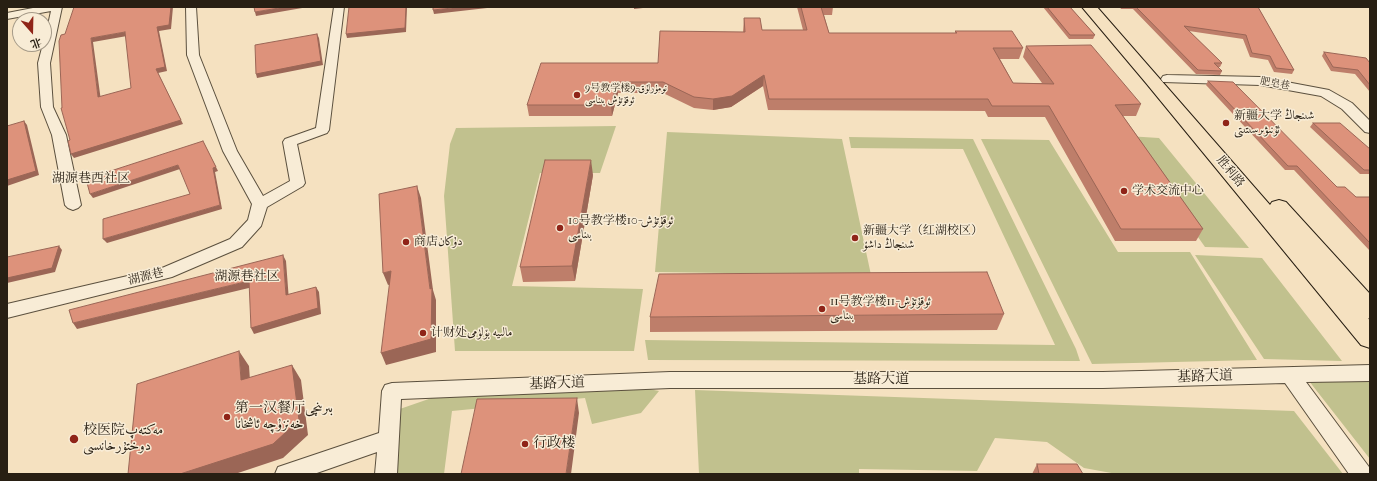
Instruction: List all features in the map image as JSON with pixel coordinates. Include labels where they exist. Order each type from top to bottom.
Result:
[{"type":"main road","name":"胜利路","points":[[1089,7],[1152,79],[1370,338]]},
{"type":"main road","name":"胜利路","points":[[1103,7],[1370,310]]},
{"type":"street","points":[[7,16],[56,7],[44,63],[47,107],[59,135],[73,206]]},
{"type":"street","points":[[191,7],[193,55],[230,151],[260,204],[298,183],[290,142],[322,130],[339,7]]},
{"type":"street","name":"肥皂巷","points":[[1167,79],[1260,81],[1325,93],[1347,106],[1370,129]]},
{"type":"street","name":"湖源巷","points":[[7,311],[166,273],[236,243],[255,222],[260,204]]},
{"type":"street","name":"基路大道","points":[[388,439],[392,391],[670,380],[1103,380],[1370,373]]},
{"type":"street","points":[[1290,375],[1361,474]]},
{"type":"street","points":[[286,474],[388,439],[386,474]]},
{"type":"green space","points":[[616,126],[600,173],[540,173],[512,286],[643,289],[634,351],[455,351],[444,196],[450,144],[456,128]]},
{"type":"green space","points":[[667,132],[842,139],[871,275],[655,272]]},
{"type":"green space","points":[[1127,136],[1159,138],[1249,248],[1205,247]]},
{"type":"green space","points":[[849,137],[973,139],[1076,349],[1080,361],[648,360],[645,340],[1055,345],[963,149],[851,148]]},
{"type":"green space","points":[[981,139],[1049,140],[1118,252],[1190,252],[1257,360],[1092,364]]},
{"type":"green space","points":[[1195,255],[1262,258],[1342,361],[1264,359]]},
{"type":"green space","points":[[1370,380],[1370,459],[1309,381]]},
{"type":"green space","points":[[628,385],[659,391],[641,413],[592,424],[585,398],[452,411],[444,474],[394,474],[397,410],[446,393]]},
{"type":"green space","points":[[695,390],[1294,411],[1343,474],[1117,474],[1084,468],[1047,442],[995,438],[977,471],[859,469],[859,474],[699,474]]},
{"type":"building","points":[[74,7],[171,7],[169,25],[157,27],[165,67],[156,69],[181,120],[71,154],[68,141],[70,140],[61,108],[59,41],[61,35],[65,34]],"holes":[[[125,32],[131,88],[98,97],[91,38]]]},
{"type":"building","points":[[254,7],[285,7],[255,12]]},
{"type":"building","points":[[349,7],[406,7],[405,28],[346,34]]},
{"type":"building","points":[[433,7],[462,7],[433,10]]},
{"type":"building","points":[[801,7],[821,7],[829,33],[957,33],[955,31],[1012,31],[1023,48],[993,48],[1013,83],[1054,84],[1026,46],[1091,45],[1141,104],[1115,105],[1203,229],[1121,229],[1049,106],[992,106],[988,99],[769,99],[764,75],[732,96],[713,99],[694,97],[663,82],[617,82],[611,105],[527,105],[541,63],[658,63],[660,31],[745,32],[744,18],[760,18],[762,30],[807,30]]},
{"type":"building","points":[[1047,7],[1070,7],[1095,35],[1070,35]]},
{"type":"building","points":[[1136,7],[1258,7],[1294,70],[1276,68],[1270,56],[1252,53],[1246,35],[1184,26],[1222,63],[1214,63],[1222,71],[1198,70]]},
{"type":"building","points":[[317,34],[321,61],[256,74],[255,45]]},
{"type":"building","points":[[1324,52],[1366,58],[1370,63],[1370,85],[1358,70],[1333,67]]},
{"type":"building","points":[[1208,81],[1233,82],[1337,187],[1345,187],[1356,197],[1370,197],[1370,243],[1297,166],[1288,166]]},
{"type":"building","points":[[24,121],[36,171],[7,180],[7,126]]},
{"type":"building","points":[[1313,123],[1340,123],[1370,149],[1370,170],[1364,170]]},
{"type":"building","points":[[203,141],[216,167],[213,168],[220,205],[103,239],[103,219],[190,194],[178,165],[90,194],[86,179]]},
{"type":"building","name":"10号教学楼10-ئوقۇتۇش بىناسى","points":[[545,160],[591,160],[572,266],[520,267]]},
{"type":"building","points":[[417,186],[430,289],[432,288],[431,339],[381,353],[391,271],[383,273],[379,194]]},
{"type":"building","points":[[59,246],[52,268],[7,278],[7,257]]},
{"type":"building","points":[[283,255],[286,295],[316,287],[318,308],[251,328],[249,281],[73,323],[69,310]]},
{"type":"building","name":"11号教学楼11-ئوقۇتۇش بىناسى","points":[[987,272],[1004,314],[650,317],[659,274]]},
{"type":"building","name":"第一汉餐厅بىرىنچى خەنزۇچە ئاشخانا","points":[[239,351],[241,380],[292,365],[299,420],[273,444],[180,474],[128,474],[137,384]]},
{"type":"building","name":"行政楼","points":[[577,398],[566,474],[461,474],[477,399]]},
{"type":"building","points":[[1037,464],[1077,464],[1083,474],[1039,474]]},
{"type":"place","name":"9号教学楼9-نومۇرلۇق ئوقۇتۇش بىناسى","points":[[577,95]]},
{"type":"place","name":"新疆大学 شىنجاڭ ئۇنىۋىرسىتىتى","points":[[1226,123]]},
{"type":"place","name":"学术交流中心","points":[[1124,191]]},
{"type":"place","name":"10号教学楼10-ئوقۇتۇش بىناسى","points":[[560,228]]},
{"type":"place","name":"新疆大学（红湖校区） شىنجاڭ داشۆ","points":[[855,238]]},
{"type":"place","name":"商店دۇكان","points":[[406,242]]},
{"type":"place","name":"11号教学楼11-ئوقۇتۇش بىناسى","points":[[822,309]]},
{"type":"place","name":"计财处مالىيە بۆلۈمى","points":[[423,333]]},
{"type":"place","name":"第一汉餐厅بىرىنچى خەنزۇچە ئاشخانا","points":[[227,417]]},
{"type":"place","name":"校医院مەكتەپ دوختۇرخانىسى","points":[[74,439]]},
{"type":"place","name":"行政楼","points":[[525,444]]},
{"type":"district","name":"湖源巷西社区","points":[[91,179]]},
{"type":"district","name":"湖源巷社区","points":[[247,277]]}]
